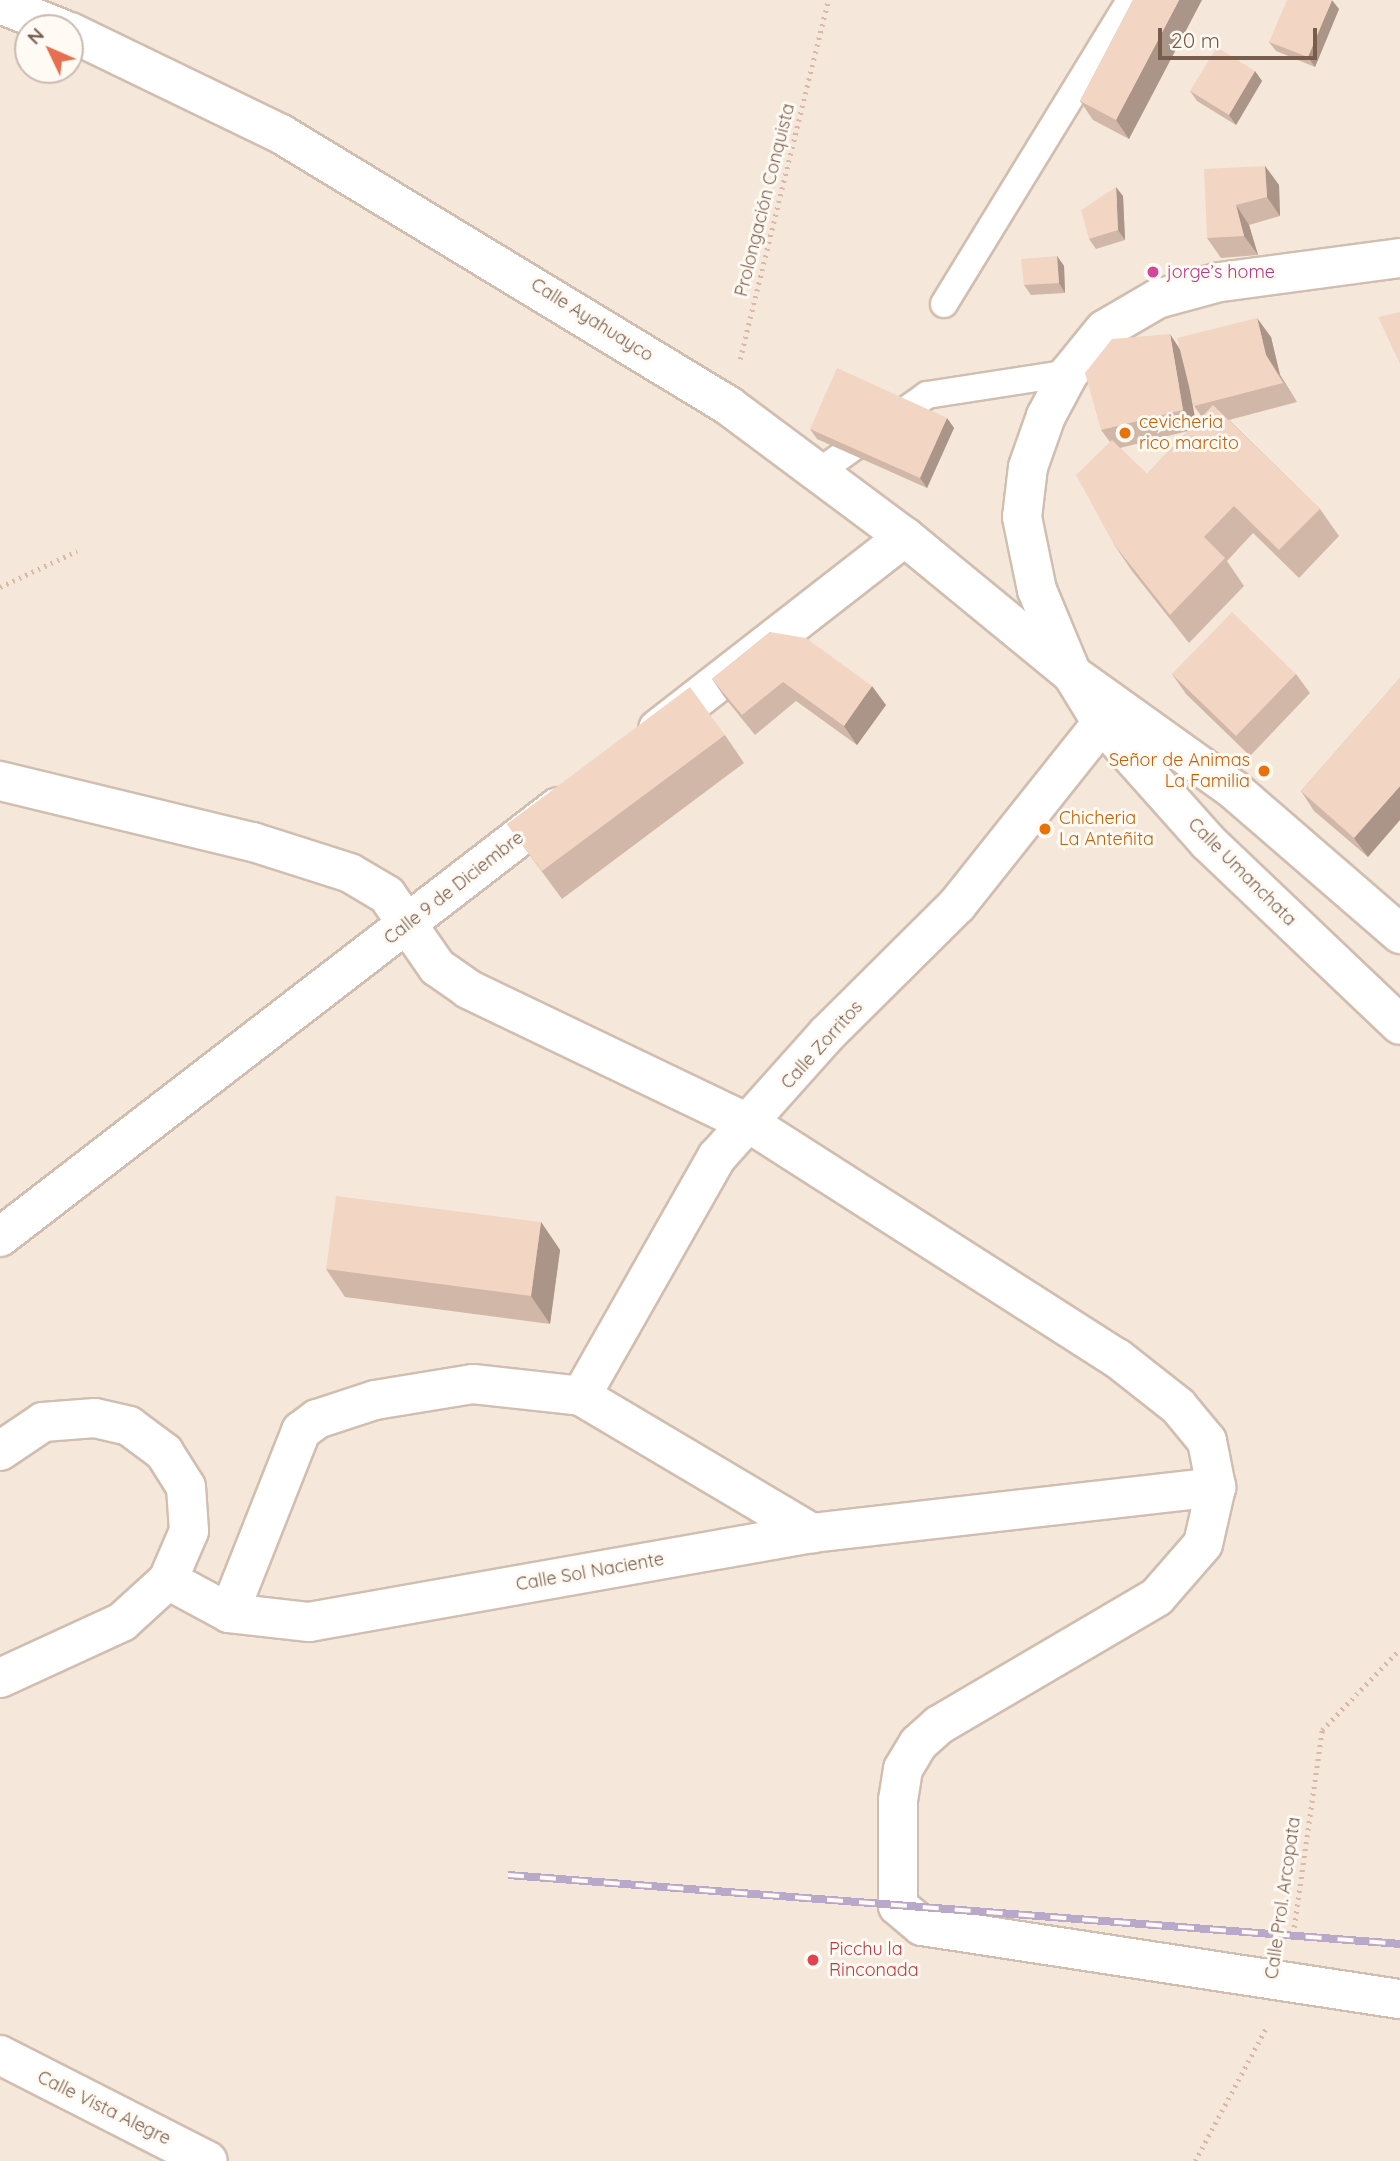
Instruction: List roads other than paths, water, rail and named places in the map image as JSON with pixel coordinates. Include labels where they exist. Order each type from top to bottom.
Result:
[{"type":"street","points":[[0,4],[25,14]]},
{"type":"street","name":"Calle Ayahuayco","points":[[84,39],[281,134],[729,406],[820,471],[905,537],[1072,674],[1287,834]]},
{"type":"street","points":[[1072,674],[1037,590],[1022,517],[1028,467],[1069,373],[1104,330],[1157,299],[1220,282],[1400,258]]},
{"type":"street","points":[[634,749],[905,537]]},
{"type":"street","name":"Calle Umanchata","points":[[1072,674],[1102,723],[1208,842],[1400,1025]]},
{"type":"street","name":"Calle Zorritos","points":[[581,1396],[717,1157],[752,1125],[827,1034],[957,905],[1102,723]]},
{"type":"street","points":[[0,781],[253,842],[350,873],[387,895],[437,967],[468,989],[752,1125],[1117,1358],[1178,1406],[1207,1441],[1216,1487],[1203,1544],[1157,1597],[939,1725],[918,1744],[903,1769],[898,1800],[898,1906],[922,1926],[1286,1985],[1400,1998]]},
{"type":"street","name":"Calle 9 de Diciembre","points":[[0,1237],[590,782]]},
{"type":"street","points":[[1287,834],[1400,898]]},
{"type":"street","points":[[1287,834],[1400,934]]},
{"type":"street","points":[[229,1613],[293,1450],[317,1419],[375,1400],[473,1384],[581,1396],[812,1533]]},
{"type":"street","points":[[0,1451],[43,1422],[95,1418],[130,1426],[164,1452],[186,1488],[189,1531],[168,1580],[122,1622],[0,1678]]},
{"type":"street","name":"Calle Sol Naciente","points":[[168,1580],[229,1613],[309,1622],[812,1533],[1216,1487]]},
{"type":"street","name":"Calle Vista Alegre","points":[[0,2054],[208,2161]]},
{"type":"lane","points":[[944,304],[1129,0]]},
{"type":"lane","points":[[820,471],[928,395],[1069,373]]},
{"type":"railway","points":[[508,1875],[1400,1944]]},
{"type":"place","name":"jorge’s home","points":[[1153,272]]},
{"type":"place","name":"cevicheria rico marcito","points":[[1125,433]]},
{"type":"place","name":"Señor de Animas La Familia","points":[[1264,771]]},
{"type":"place","name":"Chicheria La Anteñita","points":[[1045,829]]},
{"type":"place","name":"Picchu la Rinconada","points":[[813,1960]]}]
